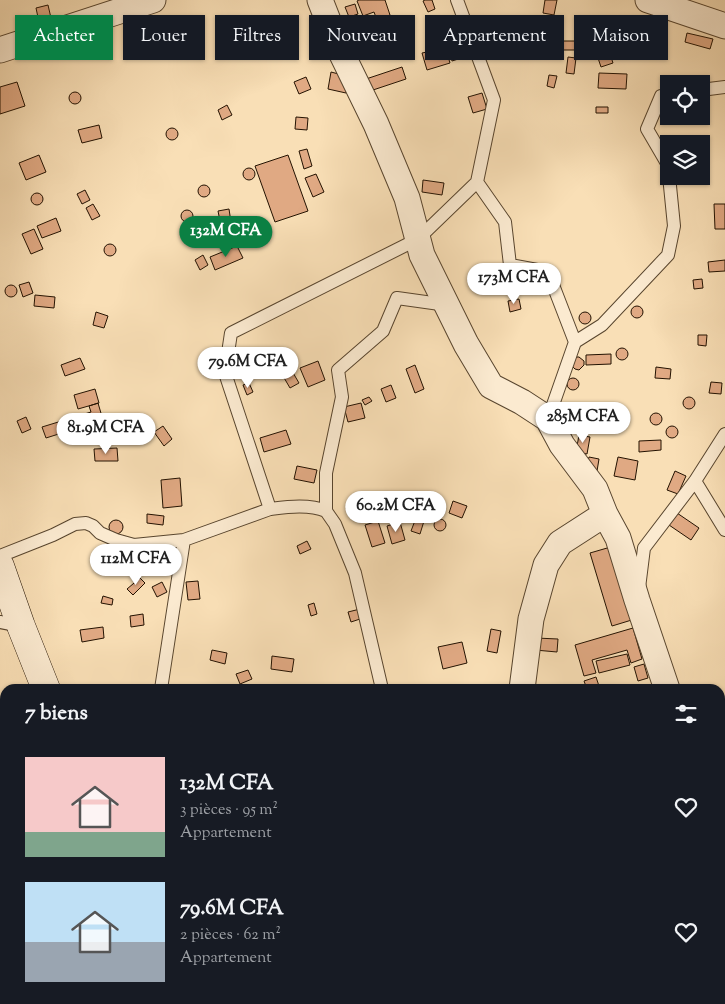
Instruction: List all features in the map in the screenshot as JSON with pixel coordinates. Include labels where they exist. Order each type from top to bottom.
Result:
[{"type":"main road","points":[[0,566],[11,624],[43,684]]},
{"type":"street","points":[[0,50],[153,0]]},
{"type":"street","points":[[320,0],[338,46],[376,124],[407,198],[422,255],[466,344],[491,386],[522,402],[548,419],[562,445],[595,489],[605,514],[618,538],[665,684]]},
{"type":"street","points":[[648,0],[725,26]]},
{"type":"street","points":[[523,684],[531,619],[546,565],[560,543],[605,514]]},
{"type":"lane","points":[[270,509],[225,373],[231,334],[418,240],[477,182],[494,100],[457,0]]},
{"type":"lane","points":[[710,89],[725,87]]},
{"type":"lane","points":[[660,98],[647,129],[660,152]]},
{"type":"lane","points":[[477,182],[505,222],[510,265],[548,272],[575,342]]},
{"type":"lane","points":[[548,419],[575,342],[602,325],[668,255],[674,226],[670,185]]},
{"type":"lane","points":[[326,511],[326,473],[342,397],[338,370],[383,331],[397,298],[447,305]]},
{"type":"lane","points":[[638,600],[644,548],[695,481],[725,434]]},
{"type":"lane","points":[[695,481],[725,530]]},
{"type":"lane","points":[[0,556],[75,524],[86,523],[116,540],[134,545],[184,540],[270,509],[288,507],[319,508],[326,511],[335,524],[355,572],[381,684]]},
{"type":"lane","points":[[162,684],[184,540]]},
{"type":"building","points":[[385,0],[390,15],[375,15],[374,12],[363,15],[357,1]]},
{"type":"building","points":[[432,0],[435,9],[428,12],[423,1]]},
{"type":"building","points":[[545,0],[557,0],[554,15],[543,13]]},
{"type":"building","points":[[355,4],[358,14],[348,15],[345,7]]},
{"type":"building","points":[[48,5],[50,15],[38,15],[36,8]]},
{"type":"building","points":[[687,33],[713,39],[710,49],[685,42]]},
{"type":"building","points":[[564,41],[574,41],[574,50],[564,50]]},
{"type":"building","points":[[425,52],[425,60],[449,60],[450,63],[427,70],[422,53]]},
{"type":"building","points":[[568,57],[574,58],[576,60],[574,74],[566,73]]},
{"type":"building","points":[[599,60],[612,60],[613,63],[601,67]]},
{"type":"building","points":[[402,67],[406,79],[370,91],[366,79]]},
{"type":"building","points":[[331,72],[350,77],[346,93],[328,89]]},
{"type":"building","points":[[599,73],[627,74],[626,89],[598,88]]},
{"type":"building","points":[[549,75],[557,76],[554,88],[547,86]]},
{"type":"building","points":[[306,77],[311,89],[299,94],[294,82]]},
{"type":"building","points":[[17,82],[25,106],[0,114],[0,87]]},
{"type":"building","points":[[77,92],[80,93],[80,103],[73,104],[70,103],[69,96],[70,93]]},
{"type":"building","points":[[482,93],[487,109],[473,113],[468,97]]},
{"type":"building","points":[[227,105],[232,115],[222,120],[218,110]]},
{"type":"building","points":[[596,107],[608,107],[608,113],[596,113]]},
{"type":"building","points":[[296,117],[308,118],[307,130],[295,129]]},
{"type":"building","points":[[99,125],[102,138],[82,143],[78,130]]},
{"type":"building","points":[[174,128],[177,129],[177,139],[170,140],[167,139],[166,132],[167,129]]},
{"type":"building","points":[[307,149],[312,166],[304,169],[299,151]]},
{"type":"building","points":[[39,155],[46,172],[26,180],[19,163]]},
{"type":"building","points":[[288,155],[308,211],[275,222],[255,166]]},
{"type":"building","points":[[251,168],[254,169],[254,179],[247,180],[244,179],[243,172],[244,169]]},
{"type":"building","points":[[316,174],[324,192],[313,197],[305,178]]},
{"type":"building","points":[[423,180],[444,183],[442,195],[422,192]]},
{"type":"building","points":[[206,185],[209,186],[209,196],[202,197],[199,196],[198,189],[199,186]]},
{"type":"building","points":[[85,190],[90,200],[82,204],[77,194]]},
{"type":"building","points":[[39,193],[42,194],[42,204],[35,205],[32,204],[31,197],[32,194]]},
{"type":"building","points":[[93,204],[100,216],[92,220],[86,208]]},
{"type":"building","points":[[714,204],[725,204],[725,229],[715,229]]},
{"type":"building","points":[[229,209],[232,229],[222,231],[218,211]]},
{"type":"building","points":[[189,210],[192,211],[192,221],[185,222],[182,221],[181,214],[182,211]]},
{"type":"building","points":[[56,218],[61,231],[42,238],[37,226]]},
{"type":"building","points":[[34,229],[43,249],[31,254],[22,234]]},
{"type":"building","points":[[112,244],[115,245],[115,255],[108,256],[105,255],[104,248],[105,245]]},
{"type":"building","points":[[237,246],[243,258],[215,270],[210,257]]},
{"type":"building","points":[[203,255],[208,265],[200,270],[195,260]]},
{"type":"building","points":[[725,260],[725,271],[709,272],[708,262]]},
{"type":"building","points":[[702,279],[703,288],[694,289],[693,280]]},
{"type":"building","points":[[29,282],[33,293],[23,297],[19,285]]},
{"type":"building","points":[[13,285],[16,286],[16,296],[9,297],[6,296],[5,289],[6,286]]},
{"type":"building","points":[[35,295],[55,297],[54,308],[34,306]]},
{"type":"building","points":[[519,299],[521,309],[510,312],[508,301]]},
{"type":"building","points":[[639,306],[642,307],[642,317],[635,318],[632,317],[631,310],[632,307]]},
{"type":"building","points":[[96,312],[108,316],[104,328],[93,325]]},
{"type":"building","points":[[587,312],[590,313],[590,323],[583,324],[580,323],[579,316],[580,313]]},
{"type":"building","points":[[698,335],[707,335],[706,346],[698,345]]},
{"type":"building","points":[[624,348],[627,349],[627,359],[620,360],[617,359],[616,352],[617,349]]},
{"type":"building","points":[[611,354],[611,364],[586,365],[586,355]]},
{"type":"building","points":[[575,357],[579,357],[584,361],[584,365],[579,370],[572,366]]},
{"type":"building","points":[[80,358],[85,369],[65,376],[61,365]]},
{"type":"building","points":[[318,361],[325,380],[308,387],[300,368]]},
{"type":"building","points":[[276,363],[278,371],[265,373],[264,365]]},
{"type":"building","points":[[415,365],[424,389],[415,393],[406,369]]},
{"type":"building","points":[[656,367],[671,369],[670,379],[655,378]]},
{"type":"building","points":[[292,371],[299,383],[290,388],[283,376]]},
{"type":"building","points":[[575,378],[578,379],[578,389],[571,390],[568,389],[567,382],[568,379]]},
{"type":"building","points":[[711,382],[722,383],[721,394],[709,393]]},
{"type":"building","points":[[249,383],[253,392],[247,395],[243,385]]},
{"type":"building","points":[[391,385],[396,398],[386,402],[381,389]]},
{"type":"building","points":[[95,389],[99,403],[78,409],[74,395]]},
{"type":"building","points":[[369,397],[372,401],[365,405],[362,400]]},
{"type":"building","points":[[691,397],[694,398],[694,408],[687,409],[684,408],[683,401],[684,398]]},
{"type":"building","points":[[98,403],[103,420],[46,438],[42,427],[91,412],[89,406]]},
{"type":"building","points":[[361,403],[365,418],[348,422],[344,407]]},
{"type":"building","points":[[595,406],[616,412],[612,426],[591,421]]},
{"type":"building","points":[[658,413],[661,414],[661,424],[654,425],[651,424],[650,417],[651,414]]},
{"type":"building","points":[[26,417],[31,429],[22,433],[17,421]]},
{"type":"building","points":[[163,426],[172,439],[164,446],[154,432]]},
{"type":"building","points":[[674,426],[677,427],[677,437],[670,438],[667,437],[666,430],[667,427]]},
{"type":"building","points":[[286,430],[291,444],[264,452],[260,438]]},
{"type":"building","points":[[579,435],[590,437],[587,454],[576,452]]},
{"type":"building","points":[[661,440],[661,450],[639,452],[639,441]]},
{"type":"building","points":[[117,448],[118,461],[95,461],[94,449]]},
{"type":"building","points":[[589,457],[599,459],[597,471],[586,469]]},
{"type":"building","points":[[618,457],[638,461],[635,480],[614,476]]},
{"type":"building","points":[[297,466],[317,470],[314,483],[294,479]]},
{"type":"building","points":[[675,471],[686,476],[678,494],[667,490]]},
{"type":"building","points":[[180,478],[182,506],[163,508],[161,480]]},
{"type":"building","points":[[453,501],[467,506],[462,518],[449,513]]},
{"type":"building","points":[[677,513],[699,528],[691,540],[669,525]]},
{"type":"building","points":[[147,514],[164,516],[163,525],[147,523]]},
{"type":"building","points":[[416,518],[424,521],[420,534],[411,531]]},
{"type":"building","points":[[442,519],[445,520],[445,530],[438,531],[435,530],[434,523],[435,520]]},
{"type":"building","points":[[116,520],[121,522],[123,527],[121,532],[116,534],[111,532],[109,527],[111,522]]},
{"type":"building","points":[[378,521],[385,543],[372,547],[365,525]]},
{"type":"building","points":[[400,522],[405,540],[392,544],[387,526]]},
{"type":"building","points":[[307,541],[311,549],[300,554],[297,546]]},
{"type":"building","points":[[614,546],[635,619],[612,626],[590,553]]},
{"type":"building","points":[[152,556],[155,568],[133,573],[131,561]]},
{"type":"building","points":[[140,578],[145,583],[133,595],[127,589]]},
{"type":"building","points":[[198,581],[200,599],[188,600],[186,582]]},
{"type":"building","points":[[162,582],[167,592],[157,597],[152,587]]},
{"type":"building","points":[[103,596],[113,599],[112,605],[101,603]]},
{"type":"building","points":[[314,603],[317,614],[311,616],[308,605]]},
{"type":"building","points":[[360,609],[363,618],[351,622],[348,612]]},
{"type":"building","points":[[143,614],[144,625],[131,627],[130,616]]},
{"type":"building","points":[[103,627],[104,638],[82,642],[80,630]]},
{"type":"building","points":[[633,628],[642,659],[631,663],[627,650],[592,660],[596,673],[584,676],[575,645]]},
{"type":"building","points":[[491,629],[501,631],[497,653],[487,651]]},
{"type":"building","points":[[536,638],[558,639],[557,652],[535,650]]},
{"type":"building","points":[[462,642],[467,663],[443,669],[438,647]]},
{"type":"building","points":[[212,650],[227,653],[225,664],[210,660]]},
{"type":"building","points":[[627,654],[630,665],[599,673],[596,661]]},
{"type":"building","points":[[272,656],[294,659],[292,672],[271,669]]},
{"type":"building","points":[[644,664],[648,678],[638,681],[634,667]]},
{"type":"building","points":[[248,670],[252,679],[240,684],[236,674]]},
{"type":"building","points":[[596,677],[598,684],[585,684],[584,681]]}]
